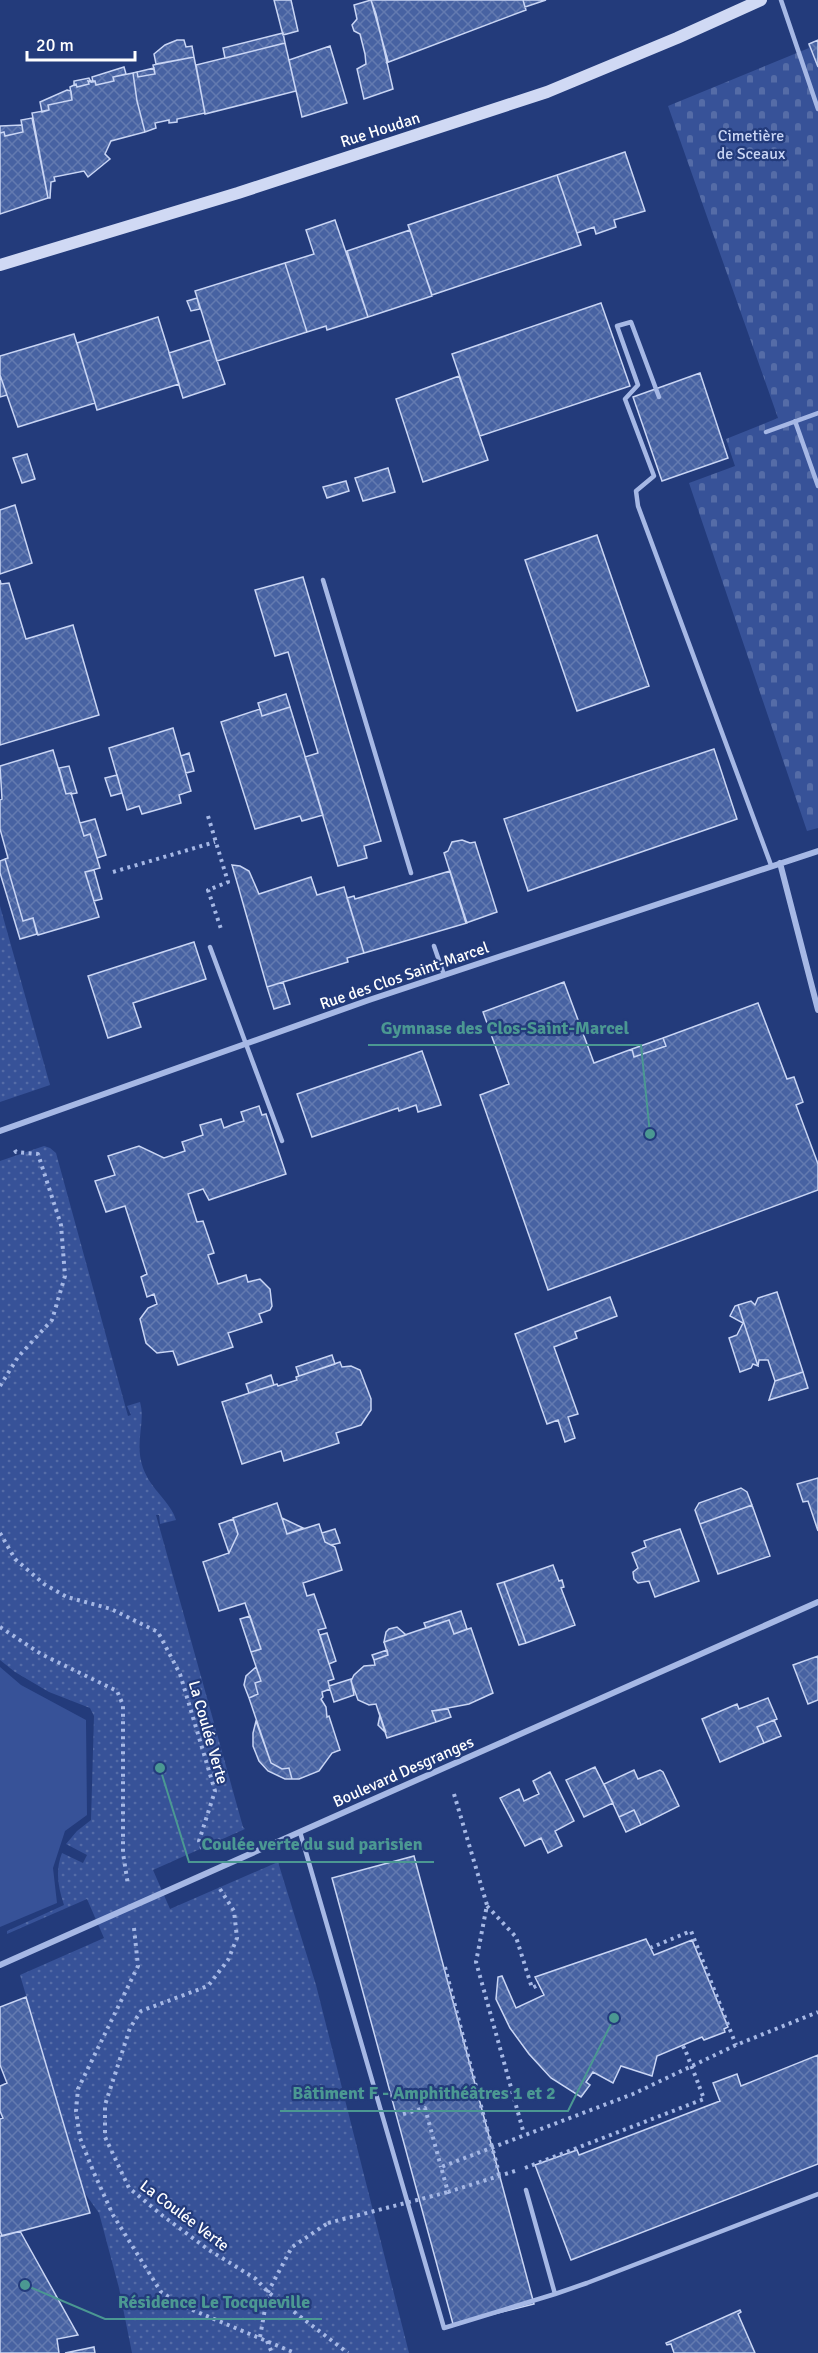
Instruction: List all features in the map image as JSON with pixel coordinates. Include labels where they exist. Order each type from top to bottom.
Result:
[{"type":"main road","name":"Rue Houdan","points":[[0,265],[238,193],[547,92],[761,0]]},
{"type":"street","name":"Rue des Clos Saint-Marcel","points":[[3,1130],[444,975],[818,851]]},
{"type":"street","points":[[780,863],[818,1010]]},
{"type":"street","name":"Boulevard Desgranges","points":[[0,1965],[818,1602]]},
{"type":"lane","points":[[781,0],[818,109]]},
{"type":"lane","points":[[659,397],[631,322],[617,326],[638,385],[626,399],[654,476],[651,481],[636,491],[638,506],[771,865]]},
{"type":"lane","points":[[766,432],[818,413]]},
{"type":"lane","points":[[795,421],[818,486]]},
{"type":"lane","points":[[323,580],[411,873]]},
{"type":"lane","points":[[434,946],[444,975]]},
{"type":"lane","points":[[210,947],[282,1141]]},
{"type":"lane","points":[[300,1832],[444,2328],[587,2283],[818,2194]]},
{"type":"lane","points":[[526,2190],[555,2294]]},
{"type":"path","points":[[208,816],[228,882],[208,890]]},
{"type":"path","points":[[113,872],[216,842]]},
{"type":"path","points":[[0,1386],[18,1357],[52,1320],[65,1276],[61,1225],[38,1154],[15,1152],[3,1130]]},
{"type":"path","name":"La Coulée Verte","points":[[0,1533],[15,1559],[44,1584],[67,1597],[111,1609],[158,1632],[180,1674],[215,1791],[199,1840],[212,1871],[234,1911],[237,1938],[228,1960],[208,1986],[141,2011],[130,2028],[105,2105],[105,2138],[129,2188],[209,2250],[256,2279],[268,2292],[348,2353]]},
{"type":"path","points":[[0,1627],[41,1654],[117,1691],[123,1705],[123,1853],[138,1966],[78,2089],[76,2111],[80,2138],[113,2215],[161,2292],[183,2306],[295,2353]]},
{"type":"path","points":[[453,1794],[487,1905],[516,1936],[532,1988],[538,1985]]},
{"type":"path","points":[[487,1905],[476,1962],[524,2134]]},
{"type":"path","points":[[650,1947],[691,1931],[736,2045]]},
{"type":"path","points":[[444,1967],[499,2176]]},
{"type":"path","points":[[441,2167],[633,2094],[736,2045],[818,2012]]},
{"type":"path","points":[[260,2338],[268,2292],[292,2247],[328,2223],[448,2192],[535,2165],[704,2099],[683,2046]]},
{"type":"path","points":[[383,2119],[424,2108],[448,2192]]},
{"type":"path","points":[[267,2341],[272,2353]]},
{"type":"green space","name":"Cimetière de Sceaux","points":[[818,40],[818,828],[807,831],[689,483],[735,466],[726,439],[778,418],[668,106],[809,48],[808,44]]},
{"type":"green space","points":[[0,906],[50,1085],[0,1102]]},
{"type":"green space","points":[[44,1146],[56,1153],[128,1416],[131,1415],[127,1406],[140,1402],[142,1418],[140,1450],[143,1468],[151,1483],[170,1507],[176,1520],[160,1524],[159,1515],[156,1515],[245,1829],[153,1870],[170,1909],[278,1862],[316,1985],[409,2353],[132,2353],[119,2288],[99,2213],[84,2192],[20,1975],[104,1938],[87,1899],[7,1934],[7,1931],[64,1905],[58,1879],[62,1853],[83,1863],[87,1855],[66,1844],[91,1820],[94,1716],[90,1708],[49,1692],[15,1672],[0,1660],[0,1161]]},
{"type":"green space","points":[[0,1667],[21,1685],[86,1720],[87,1815],[65,1831],[53,1868],[57,1903],[0,1927]]},
{"type":"building","points":[[274,0],[291,0],[298,31],[283,35]]},
{"type":"building","points":[[371,0],[393,89],[364,99],[357,69],[366,64],[365,54],[360,34],[354,31],[352,25],[357,19],[354,5]]},
{"type":"building","points":[[371,0],[523,0],[526,10],[386,63],[388,61]]},
{"type":"building","points":[[523,0],[546,0],[525,7]]},
{"type":"building","points":[[283,33],[285,43],[225,58],[223,48]]},
{"type":"building","points":[[184,40],[186,47],[192,46],[194,57],[156,64],[154,54],[165,45]]},
{"type":"building","points":[[818,40],[818,67],[809,44]]},
{"type":"building","points":[[285,43],[296,91],[205,114],[196,65]]},
{"type":"building","points":[[330,46],[347,103],[302,117],[289,60]]},
{"type":"building","points":[[194,57],[205,113],[177,119],[177,122],[169,123],[169,120],[155,123],[156,128],[145,132],[133,73],[137,72],[138,77],[155,74],[153,65]]},
{"type":"building","points":[[124,67],[126,74],[113,77],[114,81],[96,85],[95,81],[93,82],[92,77]]},
{"type":"building","points":[[154,68],[155,74],[138,77],[137,72]]},
{"type":"building","points":[[133,73],[145,132],[111,141],[105,154],[110,159],[88,177],[84,171],[54,177],[55,181],[51,182],[50,198],[48,198],[32,113],[49,110],[48,105],[72,100],[70,87],[76,84],[77,87],[89,84],[88,81],[95,81],[96,85],[114,81],[113,77]]},
{"type":"building","points":[[89,78],[91,82],[88,81],[89,84],[77,87],[76,84],[74,85],[74,81]]},
{"type":"building","points":[[67,90],[71,91],[72,100],[48,105],[49,110],[42,112],[40,102]]},
{"type":"building","points":[[32,118],[48,198],[0,214],[0,133],[4,132],[5,136],[23,132],[21,120]]},
{"type":"building","points":[[22,125],[23,132],[5,136],[4,132],[0,133],[0,126]]},
{"type":"building","points":[[625,152],[645,211],[614,220],[616,227],[596,234],[594,227],[577,233],[557,175]]},
{"type":"building","points":[[557,175],[581,245],[432,295],[408,225]]},
{"type":"building","points":[[335,220],[368,317],[327,330],[326,326],[307,332],[285,263],[314,254],[306,230]]},
{"type":"building","points":[[410,230],[432,296],[368,317],[347,251]]},
{"type":"building","points":[[285,263],[307,332],[217,361],[195,291]]},
{"type":"building","points":[[197,298],[200,309],[191,311],[187,301]]},
{"type":"building","points":[[601,303],[630,386],[480,436],[452,354]]},
{"type":"building","points":[[158,317],[179,384],[97,410],[77,343]]},
{"type":"building","points":[[74,334],[95,403],[18,427],[0,375],[0,356]]},
{"type":"building","points":[[210,340],[225,384],[183,398],[169,353]]},
{"type":"building","points":[[700,373],[728,458],[662,481],[633,397]]},
{"type":"building","points":[[0,375],[7,395],[0,397]]},
{"type":"building","points":[[459,376],[488,460],[423,482],[396,399]]},
{"type":"building","points":[[27,454],[35,479],[22,483],[13,458]]},
{"type":"building","points":[[388,468],[395,492],[363,501],[355,478]]},
{"type":"building","points":[[346,481],[349,491],[327,498],[323,487]]},
{"type":"building","points":[[15,505],[32,563],[0,574],[0,510]]},
{"type":"building","points":[[597,535],[649,686],[577,711],[525,560]]},
{"type":"building","points":[[303,577],[381,841],[364,846],[367,858],[338,866],[305,757],[318,753],[288,652],[275,656],[255,590]]},
{"type":"building","points":[[0,580],[1,584],[9,583],[26,639],[73,625],[99,715],[0,745]]},
{"type":"building","points":[[286,694],[290,707],[262,716],[258,703]]},
{"type":"building","points":[[290,707],[323,815],[302,821],[300,816],[255,829],[221,722],[260,709],[262,716]]},
{"type":"building","points":[[173,728],[191,791],[179,795],[181,803],[142,814],[139,806],[127,810],[109,748]]},
{"type":"building","points":[[714,749],[737,819],[528,891],[504,819]]},
{"type":"building","points":[[53,750],[66,794],[71,793],[84,836],[90,834],[100,868],[85,872],[99,917],[38,935],[33,918],[23,921],[5,859],[8,858],[0,829],[0,800],[2,799],[0,766]]},
{"type":"building","points":[[189,753],[194,771],[186,773],[181,756]]},
{"type":"building","points":[[69,766],[77,793],[66,794],[59,768]]},
{"type":"building","points":[[117,775],[122,793],[111,796],[105,778]]},
{"type":"building","points":[[95,819],[106,855],[97,858],[90,834],[84,836],[80,823]]},
{"type":"building","points":[[462,840],[475,842],[497,912],[466,923],[444,853],[448,851],[452,842]]},
{"type":"building","points":[[5,859],[23,921],[33,918],[37,934],[20,939],[0,873],[0,861]]},
{"type":"building","points":[[232,865],[249,871],[259,894],[311,877],[317,895],[344,887],[364,953],[347,958],[348,962],[267,987]]},
{"type":"building","points":[[94,870],[102,899],[94,901],[85,872]]},
{"type":"building","points":[[450,871],[467,923],[364,953],[347,898],[354,896],[355,899]]},
{"type":"building","points":[[194,942],[206,979],[133,1003],[141,1027],[108,1038],[88,976]]},
{"type":"building","points":[[283,982],[290,1004],[274,1009],[267,987]]},
{"type":"building","points":[[564,982],[594,1063],[632,1049],[634,1057],[666,1046],[663,1038],[758,1003],[787,1079],[794,1077],[803,1102],[796,1105],[818,1164],[818,1190],[548,1290],[480,1095],[509,1084],[483,1012]]},
{"type":"building","points":[[663,1038],[666,1046],[634,1057],[632,1049]]},
{"type":"building","points":[[422,1051],[441,1105],[418,1112],[416,1105],[399,1111],[398,1108],[312,1137],[297,1094]]},
{"type":"building","points":[[259,1106],[262,1115],[266,1114],[286,1174],[209,1200],[203,1189],[188,1194],[197,1222],[203,1221],[214,1253],[208,1255],[218,1284],[246,1275],[248,1282],[260,1279],[270,1289],[272,1306],[270,1310],[259,1314],[262,1322],[228,1333],[233,1347],[178,1365],[173,1351],[157,1353],[146,1343],[140,1319],[148,1308],[157,1304],[154,1294],[147,1297],[141,1277],[147,1274],[125,1206],[106,1212],[95,1181],[115,1175],[108,1156],[139,1146],[164,1158],[185,1151],[182,1142],[203,1135],[200,1125],[221,1119],[224,1128],[244,1121],[241,1112]]},
{"type":"building","points":[[777,1292],[803,1372],[775,1381],[768,1360],[759,1360],[758,1366],[738,1305],[751,1301],[755,1305],[758,1298]]},
{"type":"building","points":[[610,1297],[617,1316],[575,1332],[577,1338],[554,1347],[578,1414],[568,1417],[575,1438],[565,1442],[558,1420],[547,1424],[515,1334]]},
{"type":"building","points":[[738,1305],[758,1366],[753,1364],[751,1368],[740,1372],[729,1338],[737,1335],[743,1323],[730,1316],[735,1306]]},
{"type":"building","points":[[332,1355],[335,1364],[299,1376],[296,1367]]},
{"type":"building","points":[[340,1362],[342,1367],[351,1366],[360,1370],[371,1399],[371,1410],[361,1425],[336,1433],[339,1443],[284,1461],[281,1451],[242,1464],[222,1402],[297,1380],[296,1377]]},
{"type":"building","points":[[803,1372],[808,1388],[769,1400],[775,1381]]},
{"type":"building","points":[[271,1375],[274,1385],[249,1393],[246,1384]]},
{"type":"building","points":[[818,1478],[818,1531],[808,1501],[803,1502],[797,1484]]},
{"type":"building","points":[[741,1488],[747,1492],[752,1505],[700,1524],[695,1510],[699,1503]]},
{"type":"building","points":[[277,1503],[287,1534],[319,1524],[325,1542],[335,1547],[342,1570],[303,1583],[307,1596],[314,1594],[326,1628],[318,1630],[334,1679],[328,1681],[330,1689],[322,1692],[321,1699],[326,1707],[327,1717],[329,1716],[340,1750],[332,1753],[319,1771],[299,1779],[292,1779],[289,1768],[282,1769],[271,1763],[249,1698],[258,1694],[255,1683],[261,1681],[251,1652],[261,1649],[245,1603],[219,1611],[203,1562],[229,1553],[238,1534],[233,1518]]},
{"type":"building","points":[[752,1505],[770,1556],[718,1574],[700,1524]]},
{"type":"building","points":[[282,1518],[303,1528],[287,1534]]},
{"type":"building","points":[[233,1519],[238,1534],[229,1553],[219,1524]]},
{"type":"building","points":[[335,1529],[340,1543],[331,1545],[325,1542],[322,1533]]},
{"type":"building","points":[[680,1529],[699,1581],[655,1597],[649,1581],[638,1583],[634,1579],[633,1572],[638,1568],[632,1553],[646,1547],[644,1541]]},
{"type":"building","points":[[553,1565],[559,1581],[562,1580],[564,1587],[561,1588],[575,1625],[526,1643],[504,1582]]},
{"type":"building","points":[[504,1582],[526,1643],[519,1645],[497,1584]]},
{"type":"building","points":[[461,1611],[467,1629],[454,1634],[449,1620],[426,1628],[424,1623]]},
{"type":"building","points":[[250,1616],[261,1649],[251,1652],[240,1619]]},
{"type":"building","points":[[449,1620],[454,1634],[471,1628],[493,1693],[469,1704],[432,1711],[436,1722],[387,1738],[376,1704],[369,1705],[358,1700],[351,1681],[354,1675],[364,1666],[375,1665],[374,1660],[388,1655],[384,1642]]},
{"type":"building","points":[[397,1627],[406,1635],[384,1642],[386,1632]]},
{"type":"building","points":[[327,1633],[336,1661],[329,1664],[320,1635]]},
{"type":"building","points":[[387,1650],[388,1655],[374,1660],[372,1655]]},
{"type":"building","points":[[818,1656],[818,1700],[808,1704],[793,1665]]},
{"type":"building","points":[[256,1667],[261,1681],[255,1683],[258,1694],[249,1698],[244,1685],[246,1676]]},
{"type":"building","points":[[351,1679],[354,1695],[334,1702],[329,1686]]},
{"type":"building","points":[[768,1698],[777,1719],[757,1727],[764,1743],[720,1762],[702,1719],[737,1704],[739,1709]]},
{"type":"building","points":[[448,1709],[451,1717],[436,1722],[432,1711]]},
{"type":"building","points":[[380,1715],[386,1733],[378,1725]]},
{"type":"building","points":[[774,1720],[781,1736],[764,1743],[757,1727]]},
{"type":"building","points":[[256,1721],[271,1763],[282,1769],[289,1768],[292,1779],[285,1779],[268,1771],[259,1761],[253,1746]]},
{"type":"building","points":[[595,1767],[613,1803],[584,1817],[566,1780]]},
{"type":"building","points":[[634,1770],[638,1779],[660,1770],[663,1772],[679,1806],[641,1825],[634,1810],[619,1817],[604,1784]]},
{"type":"building","points":[[550,1772],[574,1821],[555,1831],[562,1846],[548,1853],[541,1838],[525,1846],[500,1798],[519,1789],[524,1801],[539,1794],[533,1781]]},
{"type":"building","points":[[634,1810],[641,1825],[626,1832],[619,1817]]},
{"type":"building","points":[[414,1856],[534,2304],[453,2324],[332,1878]]},
{"type":"building","points":[[646,1939],[654,1955],[692,1940],[728,2027],[724,2029],[725,2032],[704,2040],[702,2037],[657,2056],[652,2076],[621,2066],[613,2083],[593,2072],[586,2082],[590,2085],[581,2097],[551,2078],[510,2028],[496,1999],[498,1977],[502,1976],[516,2008],[544,1995],[535,1977]]},
{"type":"building","points":[[26,1997],[90,2213],[2,2236],[0,2231],[0,2119],[3,2118],[0,2111],[0,2086],[7,2083],[0,2065],[0,2007]]},
{"type":"building","points":[[818,2055],[818,2164],[571,2260],[535,2165],[577,2150],[579,2155],[720,2101],[713,2083],[737,2074],[741,2086]]},
{"type":"building","points":[[20,2231],[78,2335],[57,2339],[59,2353],[0,2353],[0,2236]]},
{"type":"building","points":[[740,2310],[738,2314],[755,2353],[674,2353],[671,2344],[666,2343]]},
{"type":"building","points":[[94,2347],[95,2353],[65,2353]]},
{"type":"place","name":"Gymnase des Clos-Saint-Marcel","points":[[650,1134]]},
{"type":"place","name":"Coulée verte du sud parisien","points":[[160,1768]]},
{"type":"place","name":"Bâtiment F - Amphithéâtres 1 et 2","points":[[614,2018]]},
{"type":"place","name":"Résidence Le Tocqueville","points":[[25,2285]]}]
